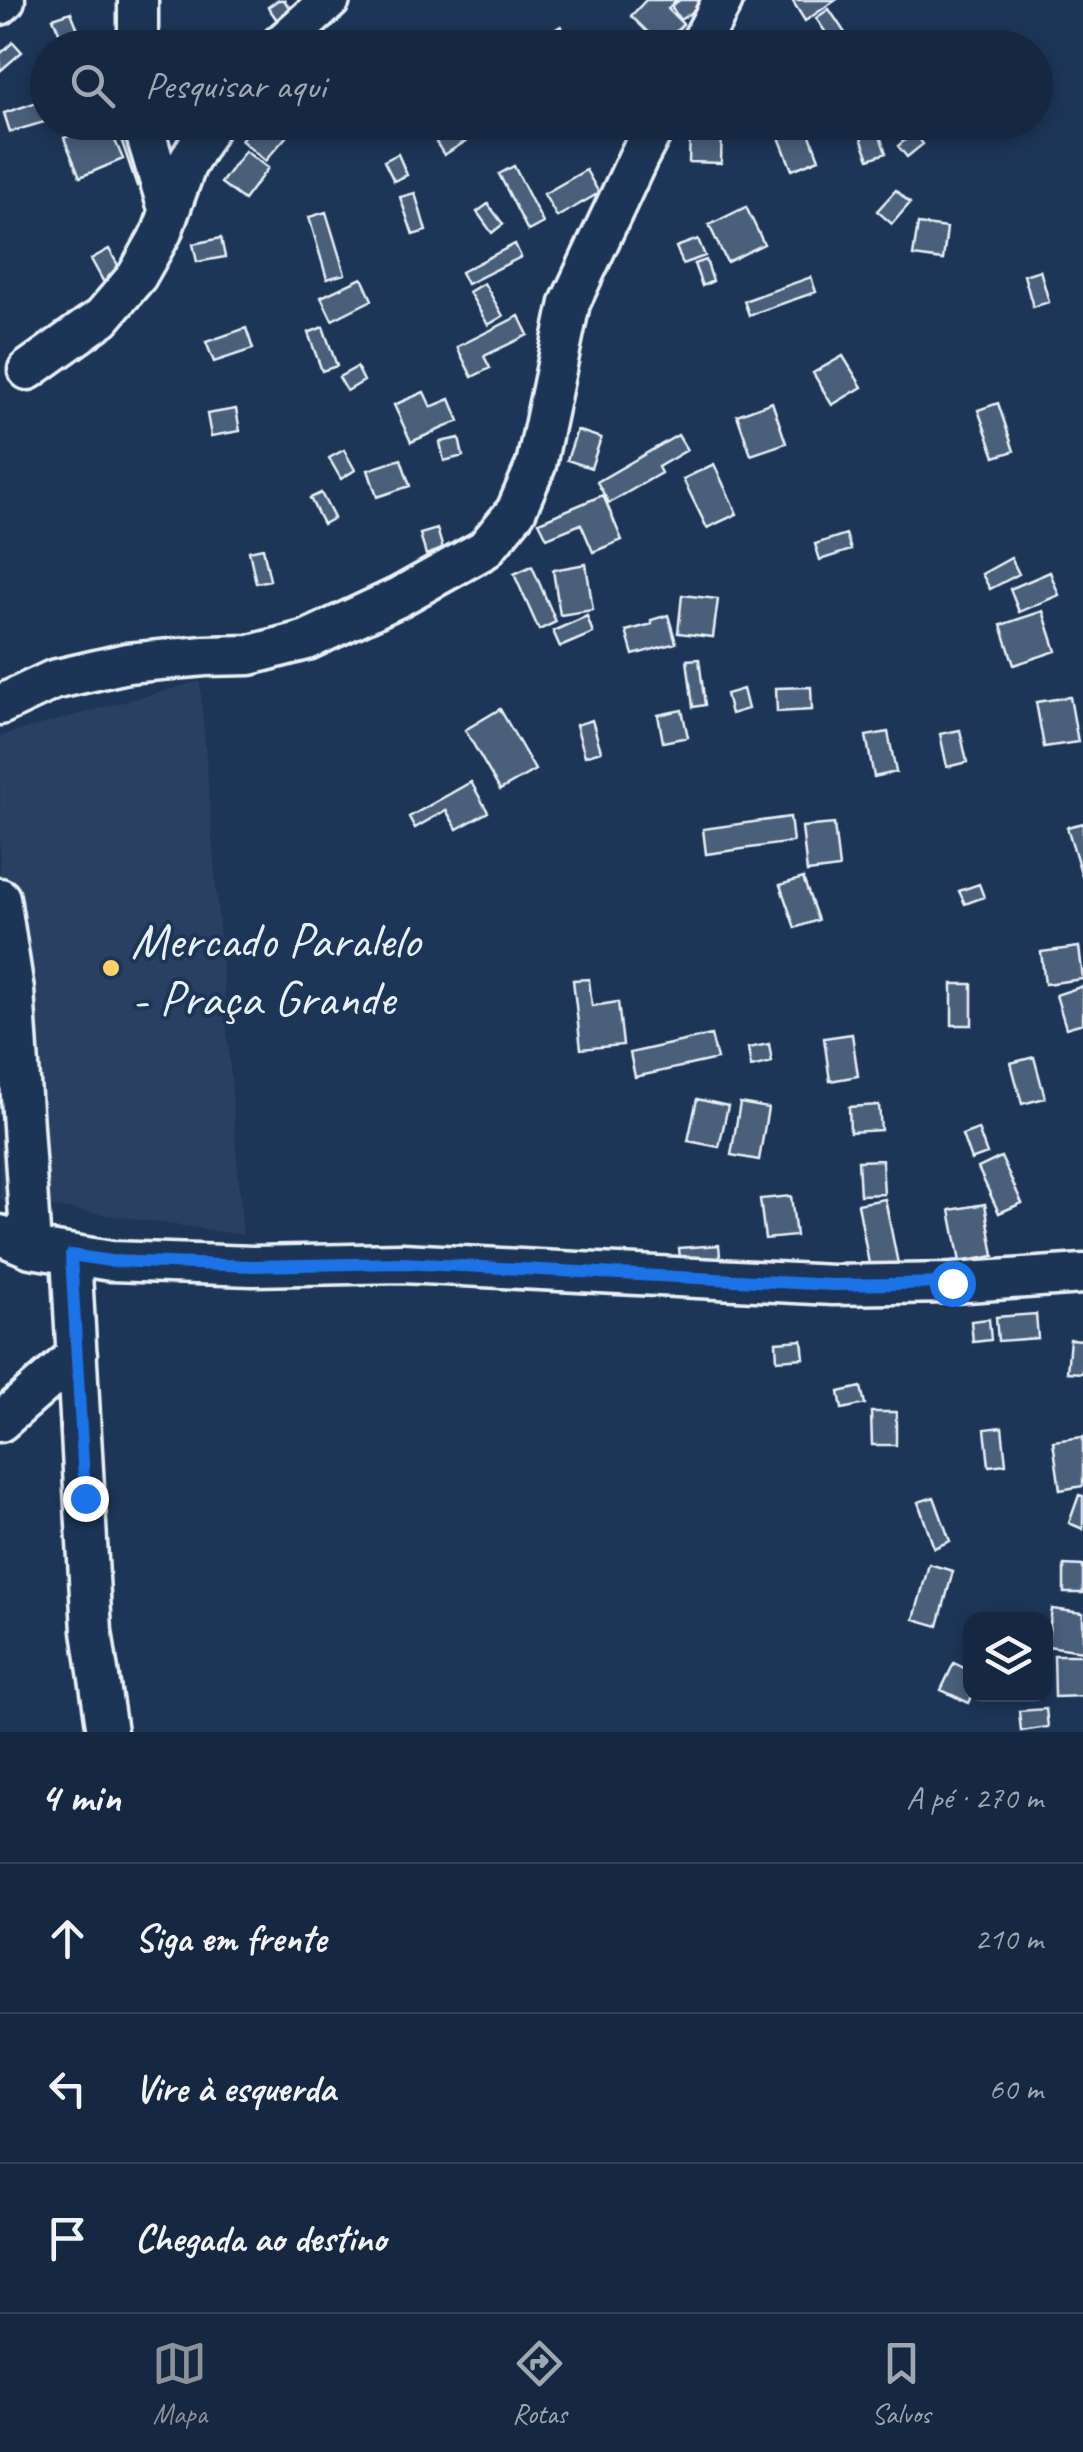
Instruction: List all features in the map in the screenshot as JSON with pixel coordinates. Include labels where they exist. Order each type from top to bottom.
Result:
[{"type":"street","points":[[138,0],[138,30]]},
{"type":"street","points":[[298,30],[330,0]]},
{"type":"street","points":[[707,30],[723,0]]},
{"type":"street","points":[[147,140],[169,212]]},
{"type":"street","points":[[28,370],[102,316],[137,276],[162,232],[186,166],[201,140]]},
{"type":"street","points":[[0,705],[54,680],[127,663],[250,655],[306,640],[398,598],[485,549],[516,511],[536,465],[570,303],[648,140]]},
{"type":"street","points":[[0,898],[14,990],[15,1242],[110,1261],[253,1266],[402,1263],[834,1285],[952,1283],[1083,1274]]},
{"type":"street","points":[[71,1255],[92,1631],[106,1732]]},
{"type":"street","points":[[0,1422],[77,1354]]},
{"type":"shaded area","name":"Mercado Paralelo - Praça Grande","points":[[200,681],[243,1235],[0,1199],[0,736]]},
{"type":"building","points":[[284,0],[298,20],[284,30],[268,7]]},
{"type":"building","points":[[646,0],[676,0],[668,9],[683,24],[677,30],[645,30],[631,16]]},
{"type":"building","points":[[680,0],[710,0],[680,20],[671,6]]},
{"type":"building","points":[[792,0],[836,0],[805,21]]},
{"type":"building","points":[[829,9],[843,30],[824,30],[816,18]]},
{"type":"building","points":[[71,12],[78,30],[58,30],[53,18]]},
{"type":"building","points":[[13,42],[22,52],[0,71],[0,54]]},
{"type":"building","points":[[30,104],[30,126],[10,132],[4,113]]},
{"type":"building","points":[[65,140],[115,140],[123,159],[80,177]]},
{"type":"building","points":[[121,140],[145,140],[158,178],[137,186]]},
{"type":"building","points":[[241,140],[283,140],[265,161]]},
{"type":"building","points":[[435,140],[468,140],[444,155]]},
{"type":"building","points":[[690,140],[722,140],[721,163],[689,162]]},
{"type":"building","points":[[780,140],[812,140],[819,159],[792,170]]},
{"type":"building","points":[[862,140],[881,140],[886,153],[869,159]]},
{"type":"building","points":[[905,140],[920,140],[923,144],[907,157],[898,146]]},
{"type":"building","points":[[245,151],[268,168],[244,200],[221,183]]},
{"type":"building","points":[[398,154],[407,175],[394,181],[384,161]]},
{"type":"building","points":[[514,166],[543,223],[528,231],[499,174]]},
{"type":"building","points":[[586,170],[599,193],[557,217],[544,194]]},
{"type":"building","points":[[896,190],[910,203],[892,224],[877,211]]},
{"type":"building","points":[[415,193],[426,231],[413,235],[400,197]]},
{"type":"building","points":[[488,204],[503,224],[492,233],[477,212]]},
{"type":"building","points":[[746,207],[764,244],[727,262],[709,225]]},
{"type":"building","points":[[326,212],[345,274],[327,279],[309,217]]},
{"type":"building","points":[[918,224],[947,228],[943,260],[913,256]]},
{"type":"building","points":[[221,238],[225,257],[197,262],[193,244]]},
{"type":"building","points":[[698,239],[705,256],[683,264],[676,247]]},
{"type":"building","points":[[515,244],[521,257],[467,284],[461,272]]},
{"type":"building","points":[[109,249],[126,280],[108,290],[91,259]]},
{"type":"building","points":[[706,260],[713,281],[702,286],[694,264]]},
{"type":"building","points":[[1040,270],[1049,302],[1033,307],[1024,275]]},
{"type":"building","points":[[811,277],[816,292],[749,315],[744,301]]},
{"type":"building","points":[[362,278],[372,300],[332,320],[321,297]]},
{"type":"building","points":[[484,283],[503,316],[488,325],[469,292]]},
{"type":"building","points":[[519,316],[528,335],[484,356],[490,368],[472,377],[457,347]]},
{"type":"building","points":[[323,327],[337,366],[322,371],[308,333]]},
{"type":"building","points":[[246,328],[253,349],[214,362],[206,342]]},
{"type":"building","points":[[843,356],[862,387],[832,405],[813,373]]},
{"type":"building","points":[[357,367],[364,381],[347,391],[339,377]]},
{"type":"building","points":[[424,392],[431,407],[450,399],[459,421],[411,442],[394,405]]},
{"type":"building","points":[[772,402],[786,443],[751,455],[737,415]]},
{"type":"building","points":[[998,403],[1014,451],[995,457],[978,410]]},
{"type":"building","points":[[236,409],[240,431],[211,436],[207,414]]},
{"type":"building","points":[[577,430],[601,438],[591,468],[567,460]]},
{"type":"building","points":[[678,435],[687,450],[658,467],[661,473],[609,503],[597,482]]},
{"type":"building","points":[[459,438],[463,456],[444,461],[440,442]]},
{"type":"building","points":[[344,450],[355,470],[341,479],[329,458]]},
{"type":"building","points":[[401,459],[410,486],[377,497],[368,470]]},
{"type":"building","points":[[714,464],[737,514],[707,528],[683,479]]},
{"type":"building","points":[[321,493],[334,518],[323,524],[310,498]]},
{"type":"building","points":[[603,495],[622,540],[593,552],[581,524],[547,538],[539,522]]},
{"type":"building","points":[[437,529],[443,549],[426,555],[420,534]]},
{"type":"building","points":[[846,534],[851,550],[820,560],[815,544]]},
{"type":"building","points":[[263,548],[270,580],[256,583],[249,551]]},
{"type":"building","points":[[1011,558],[1019,574],[990,589],[982,574]]},
{"type":"building","points":[[586,564],[593,610],[560,615],[553,570]]},
{"type":"building","points":[[532,566],[556,622],[539,630],[514,574]]},
{"type":"building","points":[[1050,572],[1059,595],[1019,612],[1010,589]]},
{"type":"building","points":[[682,595],[718,599],[713,637],[678,633]]},
{"type":"building","points":[[1043,611],[1056,651],[1014,665],[1001,625]]},
{"type":"building","points":[[668,615],[676,643],[633,655],[626,631]]},
{"type":"building","points":[[587,616],[593,633],[560,647],[553,631]]},
{"type":"building","points":[[699,659],[705,705],[693,707],[687,660]]},
{"type":"building","points":[[811,687],[812,710],[777,712],[776,688]]},
{"type":"building","points":[[743,689],[748,709],[731,714],[726,694]]},
{"type":"building","points":[[1070,697],[1078,742],[1044,747],[1036,702]]},
{"type":"building","points":[[500,709],[535,770],[500,790],[465,730]]},
{"type":"building","points":[[682,710],[688,737],[663,742],[658,715]]},
{"type":"building","points":[[592,720],[601,751],[585,756],[576,725]]},
{"type":"building","points":[[960,730],[967,762],[947,767],[940,734]]},
{"type":"building","points":[[888,732],[896,772],[874,777],[866,736]]},
{"type":"building","points":[[471,782],[488,812],[457,829],[446,810],[415,828],[409,817]]},
{"type":"building","points":[[790,817],[793,842],[706,854],[703,829]]},
{"type":"building","points":[[1083,823],[1083,876],[1082,876],[1067,827]]},
{"type":"building","points":[[834,824],[839,868],[807,872],[802,827]]},
{"type":"building","points":[[803,878],[818,920],[795,928],[780,885]]},
{"type":"building","points":[[979,884],[984,897],[965,904],[959,891]]},
{"type":"building","points":[[1079,947],[1083,979],[1045,984],[1041,952]]},
{"type":"building","points":[[589,979],[592,1006],[618,1002],[623,1045],[581,1049],[573,980]]},
{"type":"building","points":[[952,984],[972,984],[972,1025],[952,1025]]},
{"type":"building","points":[[1083,986],[1083,1023],[1066,1028],[1056,995]]},
{"type":"building","points":[[852,1034],[858,1076],[830,1081],[824,1038]]},
{"type":"building","points":[[711,1035],[717,1059],[635,1077],[630,1053]]},
{"type":"building","points":[[769,1044],[772,1062],[751,1067],[748,1048]]},
{"type":"building","points":[[1034,1057],[1045,1098],[1022,1104],[1011,1063]]},
{"type":"building","points":[[697,1099],[728,1106],[719,1147],[688,1141]]},
{"type":"building","points":[[740,1103],[768,1108],[759,1160],[731,1155]]},
{"type":"building","points":[[879,1105],[881,1130],[850,1132],[849,1107]]},
{"type":"building","points":[[978,1129],[987,1154],[971,1160],[962,1135]]},
{"type":"building","points":[[1001,1157],[1022,1203],[999,1213],[978,1168]]},
{"type":"building","points":[[882,1160],[884,1194],[860,1195],[858,1161]]},
{"type":"building","points":[[791,1196],[796,1236],[765,1239],[760,1199]]},
{"type":"building","points":[[885,1199],[899,1269],[871,1275],[858,1204]]},
{"type":"building","points":[[985,1204],[994,1256],[960,1262],[950,1210]]},
{"type":"building","points":[[719,1245],[721,1266],[681,1268],[679,1248]]},
{"type":"building","points":[[1036,1314],[1038,1338],[998,1341],[996,1317]]},
{"type":"building","points":[[989,1319],[991,1340],[973,1342],[971,1321]]},
{"type":"building","points":[[1070,1339],[1083,1340],[1083,1373],[1067,1372]]},
{"type":"building","points":[[802,1340],[804,1358],[777,1360],[776,1342]]},
{"type":"building","points":[[861,1387],[865,1404],[842,1409],[839,1392]]},
{"type":"building","points":[[871,1412],[896,1412],[896,1445],[872,1445]]},
{"type":"building","points":[[1002,1427],[1006,1464],[989,1466],[985,1429]]},
{"type":"building","points":[[1083,1437],[1083,1486],[1060,1490],[1053,1441]]},
{"type":"building","points":[[1079,1495],[1083,1496],[1083,1529],[1069,1523]]},
{"type":"building","points":[[934,1497],[950,1541],[934,1548],[918,1502]]},
{"type":"building","points":[[929,1564],[953,1571],[938,1626],[914,1619]]},
{"type":"building","points":[[1064,1565],[1083,1566],[1083,1593],[1064,1593]]},
{"type":"building","points":[[1052,1609],[1083,1613],[1083,1651],[1053,1647]]},
{"type":"building","points":[[1054,1655],[1083,1655],[1083,1696],[1055,1697]]},
{"type":"building","points":[[954,1663],[963,1668],[963,1700],[941,1690]]},
{"type":"building","points":[[1046,1709],[1048,1727],[1021,1731],[1019,1711]]},
{"type":"place","name":"Mercado Paralelo - Praça Grande","points":[[111,968]]},
{"type":"route","points":[[85,1498],[71,1255],[110,1261],[253,1266],[402,1263],[834,1285],[952,1283]]}]
